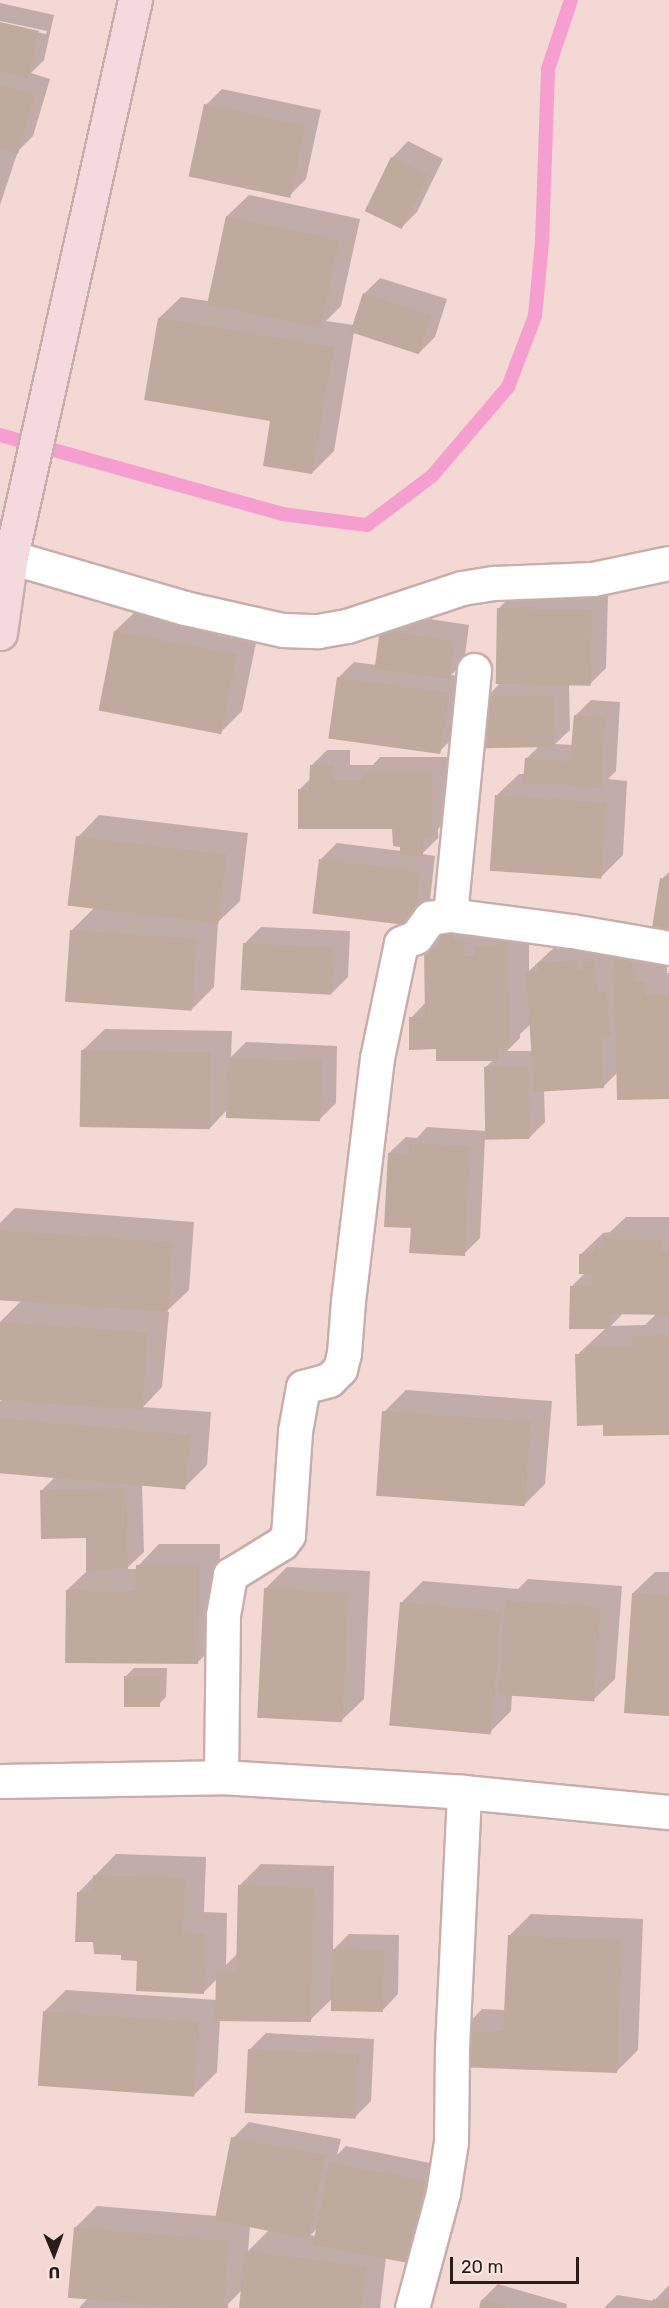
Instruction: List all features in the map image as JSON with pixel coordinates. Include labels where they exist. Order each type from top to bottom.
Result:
[{"type":"street","points":[[0,633],[6,555],[28,489],[87,207],[135,0]]},
{"type":"street","points":[[6,555],[185,608],[283,630],[318,631],[347,626],[462,588],[495,583],[593,579],[669,563]]},
{"type":"street","points":[[450,915],[474,670]]},
{"type":"street","points":[[221,1778],[223,1615],[230,1575],[282,1543],[288,1535],[295,1431],[303,1387],[329,1380],[340,1370],[344,1353],[348,1301],[377,1058],[402,943],[416,937],[430,918],[450,915],[572,931],[669,948]]},
{"type":"street","points":[[0,1781],[221,1778],[464,1792],[669,1812]]},
{"type":"street","points":[[412,2308],[443,2193],[451,2142],[452,2048],[464,1792]]},
{"type":"building","points":[[0,22],[39,31],[29,78],[0,71]]},
{"type":"building","points":[[0,85],[35,95],[18,154],[0,149]]},
{"type":"building","points":[[204,104],[306,126],[290,198],[189,176]]},
{"type":"building","points":[[391,157],[428,175],[402,229],[365,211]]},
{"type":"building","points":[[226,216],[339,240],[321,328],[207,304]]},
{"type":"building","points":[[363,293],[431,315],[419,354],[350,332]]},
{"type":"building","points":[[158,318],[334,347],[312,474],[263,466],[270,421],[144,400]]},
{"type":"building","points":[[497,608],[592,610],[591,686],[496,684]]},
{"type":"building","points":[[380,630],[454,640],[449,679],[375,669]]},
{"type":"building","points":[[114,631],[237,655],[221,734],[99,711]]},
{"type":"building","points":[[337,677],[449,693],[440,754],[328,738]]},
{"type":"building","points":[[553,695],[554,747],[486,748],[485,696]]},
{"type":"building","points":[[574,715],[605,717],[601,788],[523,783],[525,758],[570,761]]},
{"type":"building","points":[[310,765],[334,765],[334,780],[363,780],[363,773],[432,773],[432,838],[423,838],[423,856],[400,855],[400,847],[393,846],[392,829],[298,829],[298,789],[309,790]]},
{"type":"building","points":[[495,795],[607,803],[601,879],[490,871]]},
{"type":"building","points":[[76,836],[227,855],[218,924],[67,905]]},
{"type":"building","points":[[319,859],[420,871],[414,926],[312,914]]},
{"type":"building","points":[[660,878],[669,880],[669,937],[651,934]]},
{"type":"building","points":[[440,929],[454,929],[454,940],[464,941],[465,956],[475,956],[475,946],[497,946],[497,934],[508,934],[509,1048],[499,1048],[499,1061],[436,1061],[436,1049],[409,1050],[409,1017],[425,1017],[424,948],[439,948]]},
{"type":"building","points":[[70,930],[197,939],[192,1011],[65,1002]]},
{"type":"building","points":[[243,943],[334,948],[331,995],[241,990]]},
{"type":"building","points":[[632,958],[633,982],[645,982],[646,995],[669,994],[669,1099],[617,1100],[614,959]]},
{"type":"building","points":[[576,960],[577,969],[583,969],[582,961],[595,961],[597,992],[607,992],[610,1036],[601,1037],[604,1088],[534,1092],[526,972],[538,972],[537,963]]},
{"type":"building","points":[[81,1050],[211,1052],[210,1129],[80,1127]]},
{"type":"building","points":[[228,1058],[322,1061],[320,1121],[226,1118]]},
{"type":"building","points":[[528,1066],[529,1139],[485,1140],[484,1067]]},
{"type":"building","points":[[409,1143],[470,1146],[465,1256],[409,1253],[411,1228],[384,1227],[388,1153],[409,1154]]},
{"type":"building","points":[[0,1230],[173,1242],[168,1312],[0,1300]]},
{"type":"building","points":[[603,1238],[661,1239],[661,1251],[669,1251],[669,1315],[610,1314],[609,1329],[569,1329],[570,1286],[592,1286],[592,1274],[579,1274],[579,1254],[594,1253],[594,1247],[603,1248]]},
{"type":"building","points":[[0,1322],[148,1332],[142,1410],[0,1400]]},
{"type":"building","points":[[669,1335],[669,1435],[603,1436],[603,1425],[577,1426],[575,1354],[585,1354],[585,1347],[632,1346],[632,1336]]},
{"type":"building","points":[[382,1411],[531,1421],[525,1506],[376,1496]]},
{"type":"building","points":[[0,1418],[190,1435],[185,1489],[0,1473]]},
{"type":"building","points":[[126,1488],[128,1569],[86,1571],[86,1538],[41,1539],[40,1490]]},
{"type":"building","points":[[136,1565],[199,1565],[198,1664],[65,1663],[66,1590],[135,1591]]},
{"type":"building","points":[[264,1588],[349,1592],[342,1722],[257,1718]]},
{"type":"building","points":[[632,1593],[669,1595],[669,1716],[624,1713]]},
{"type":"building","points":[[505,1600],[601,1607],[594,1701],[498,1695]]},
{"type":"building","points":[[400,1602],[502,1611],[491,1734],[389,1726]]},
{"type":"building","points":[[124,1676],[160,1676],[160,1707],[124,1707]]},
{"type":"building","points":[[93,1875],[185,1878],[183,1933],[206,1934],[204,1994],[136,1991],[137,1961],[121,1960],[121,1955],[94,1954],[93,1942],[75,1942],[77,1892],[92,1892]]},
{"type":"building","points":[[238,1885],[313,1887],[311,2022],[215,2021],[216,1973],[236,1973]]},
{"type":"building","points":[[508,1935],[622,1940],[617,2073],[458,2067],[459,2030],[503,2031]]},
{"type":"building","points":[[332,1949],[384,1950],[383,2012],[331,2011]]},
{"type":"building","points":[[43,2011],[200,2022],[194,2097],[38,2086]]},
{"type":"building","points":[[248,2049],[359,2055],[355,2119],[245,2113]]},
{"type":"building","points":[[231,2137],[325,2155],[309,2239],[215,2220]]},
{"type":"building","points":[[329,2162],[425,2181],[409,2263],[313,2244]]},
{"type":"building","points":[[74,2227],[229,2241],[224,2308],[185,2308],[68,2298]]},
{"type":"building","points":[[245,2251],[367,2266],[362,2308],[239,2308]]},
{"type":"building","points":[[653,2299],[669,2302],[669,2308],[651,2308]]},
{"type":"building","points":[[481,2300],[508,2307],[479,2308]]},
{"type":"waterway","points":[[0,435],[282,514],[367,525],[432,476],[508,387],[535,316],[542,242],[548,69],[571,0]]}]
